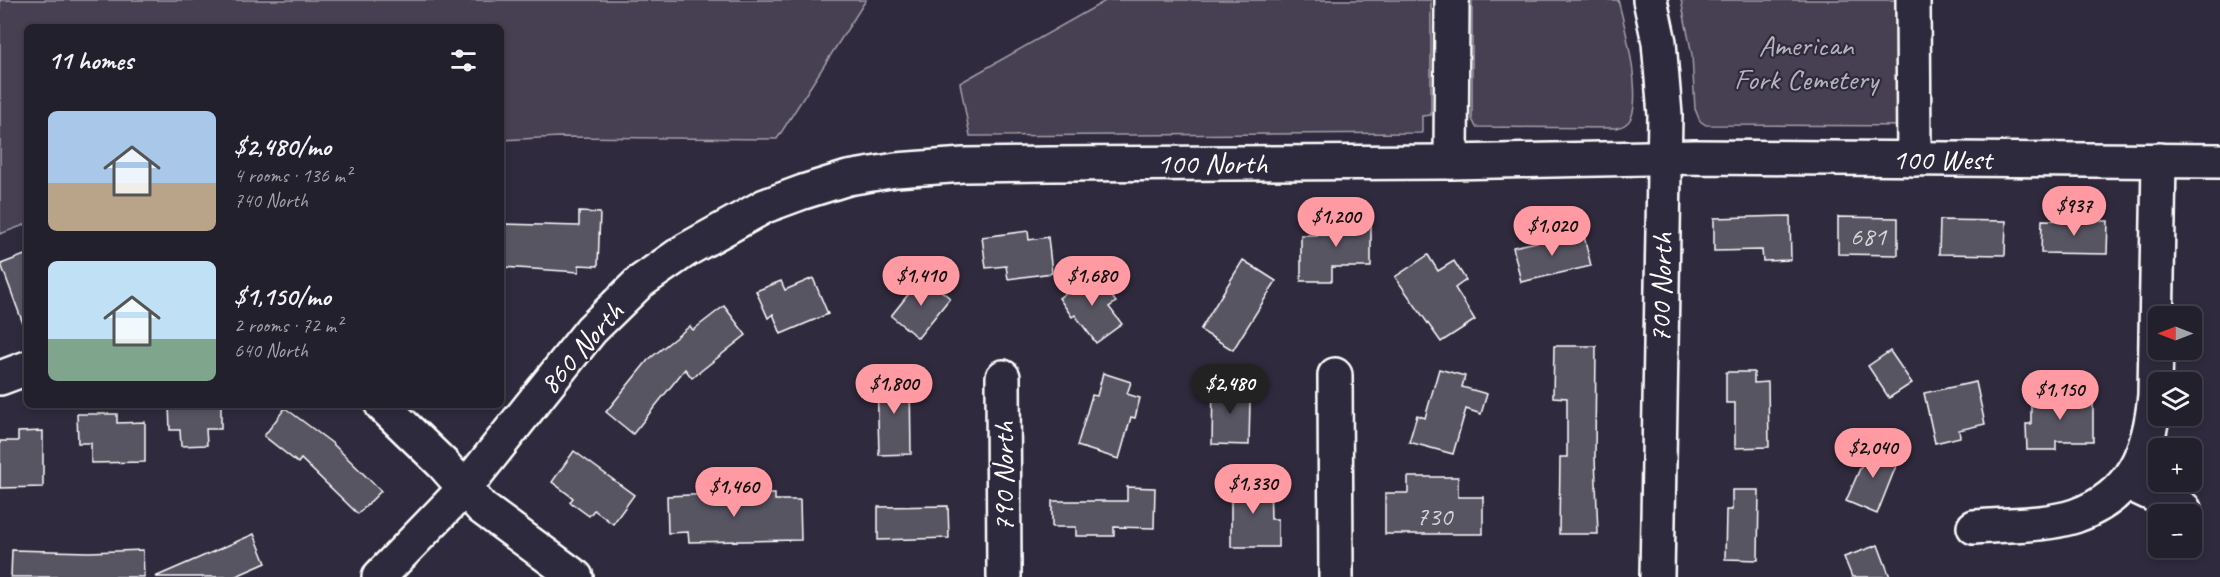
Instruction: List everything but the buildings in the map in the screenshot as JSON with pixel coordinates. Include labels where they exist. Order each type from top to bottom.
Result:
[{"type":"street","points":[[1451,162],[1452,0]]},
{"type":"street","name":"700 North","points":[[1650,0],[1663,76],[1664,158],[1657,577]]},
{"type":"street","points":[[1913,0],[1914,159]]},
{"type":"street","name":"100 North","points":[[765,206],[848,178],[896,170],[952,166],[1664,158]]},
{"type":"street","name":"100 West","points":[[1664,158],[2220,161]]},
{"type":"street","points":[[1974,526],[2037,522],[2073,516],[2099,505],[2126,482],[2144,455],[2152,426],[2154,405],[2159,160]]},
{"type":"street","name":"860 North","points":[[379,577],[465,488],[591,330],[640,282],[687,250],[765,206]]},
{"type":"street","points":[[0,378],[24,369]]},
{"type":"street","points":[[1335,375],[1336,577]]},
{"type":"street","name":"790 North","points":[[1003,377],[1004,577]]},
{"type":"street","points":[[385,408],[443,464],[482,508],[576,577]]},
{"type":"street","points":[[2126,482],[2173,504]]},
{"type":"green space","points":[[0,0],[866,0],[777,139],[560,137],[504,140],[504,24],[24,24],[24,225],[0,234]]},
{"type":"green space","points":[[1107,0],[1431,0],[1431,115],[1422,116],[1422,133],[970,136],[960,83]]},
{"type":"green space","points":[[1472,0],[1618,0],[1634,77],[1634,107],[1630,120],[1625,125],[1616,128],[1476,127],[1472,119]]},
{"type":"green space","name":"American Fork Cemetery","points":[[1681,0],[1924,0],[1924,126],[1706,125],[1700,121],[1695,109],[1692,55]]}]
